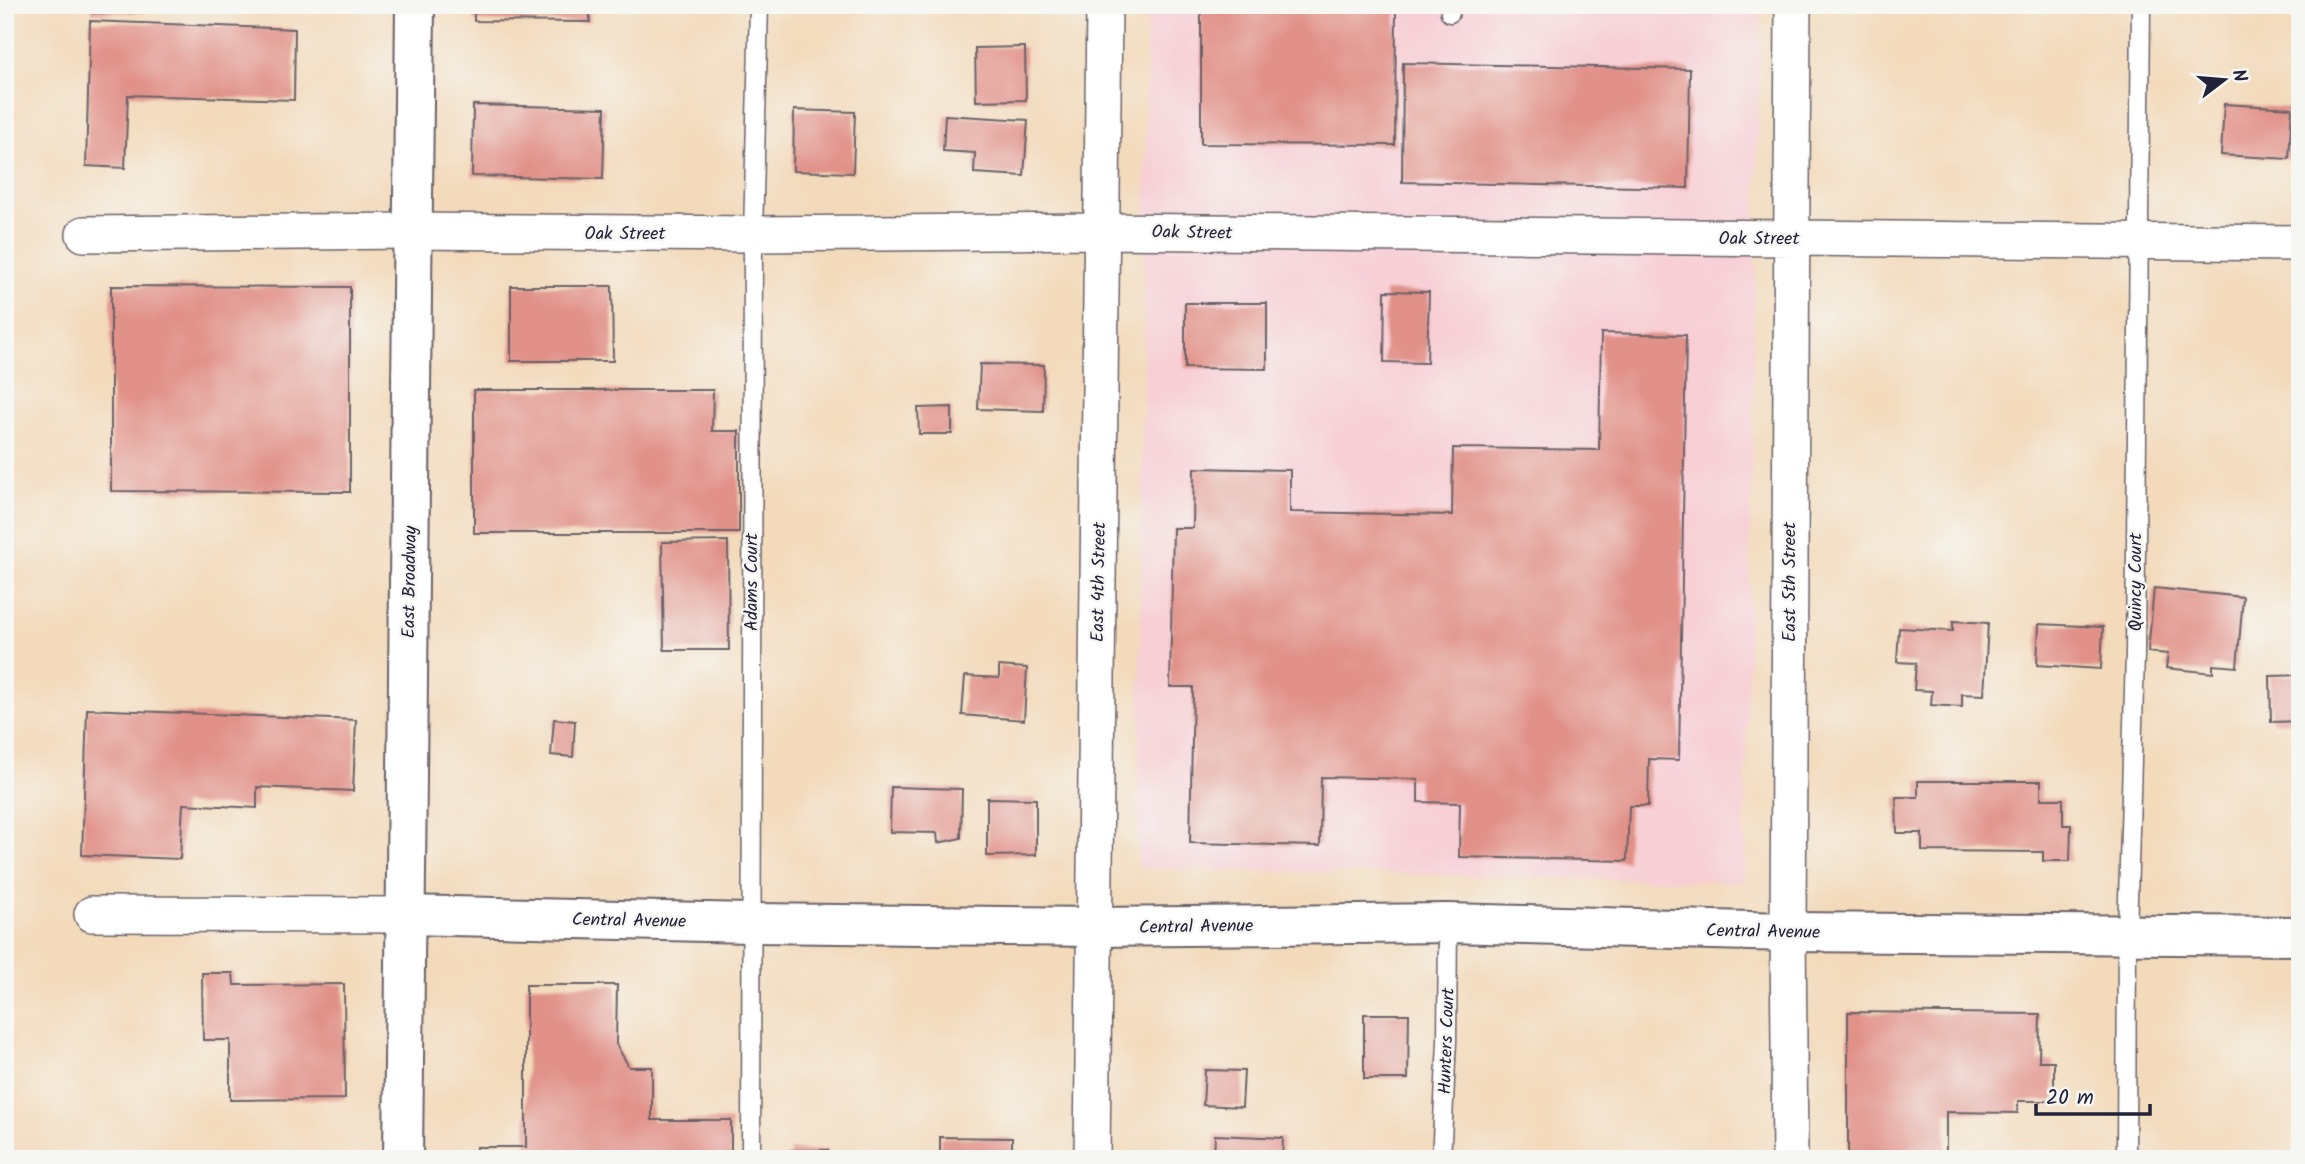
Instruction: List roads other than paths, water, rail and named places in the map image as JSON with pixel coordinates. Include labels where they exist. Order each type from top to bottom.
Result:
[{"type":"street","name":"East Broadway","points":[[403,1159],[415,5]]},
{"type":"street","name":"East 4th Street","points":[[1092,1159],[1104,5]]},
{"type":"street","name":"East 5th Street","points":[[1790,1159],[1788,932],[1793,5]]},
{"type":"street","name":"Oak Street","points":[[84,234],[1101,231],[2300,243]]},
{"type":"street","name":"Central Avenue","points":[[92,914],[406,915],[1094,927],[1448,923],[1788,932],[2300,936]]},
{"type":"lane","name":"Adams Court","points":[[751,1159],[752,234],[759,5]]},
{"type":"lane","name":"Quincy Court","points":[[2126,1159],[2127,935],[2135,654],[2141,5]]},
{"type":"lane","name":"Hunters Court","points":[[1441,1159],[1447,1042],[1448,923]]}]
